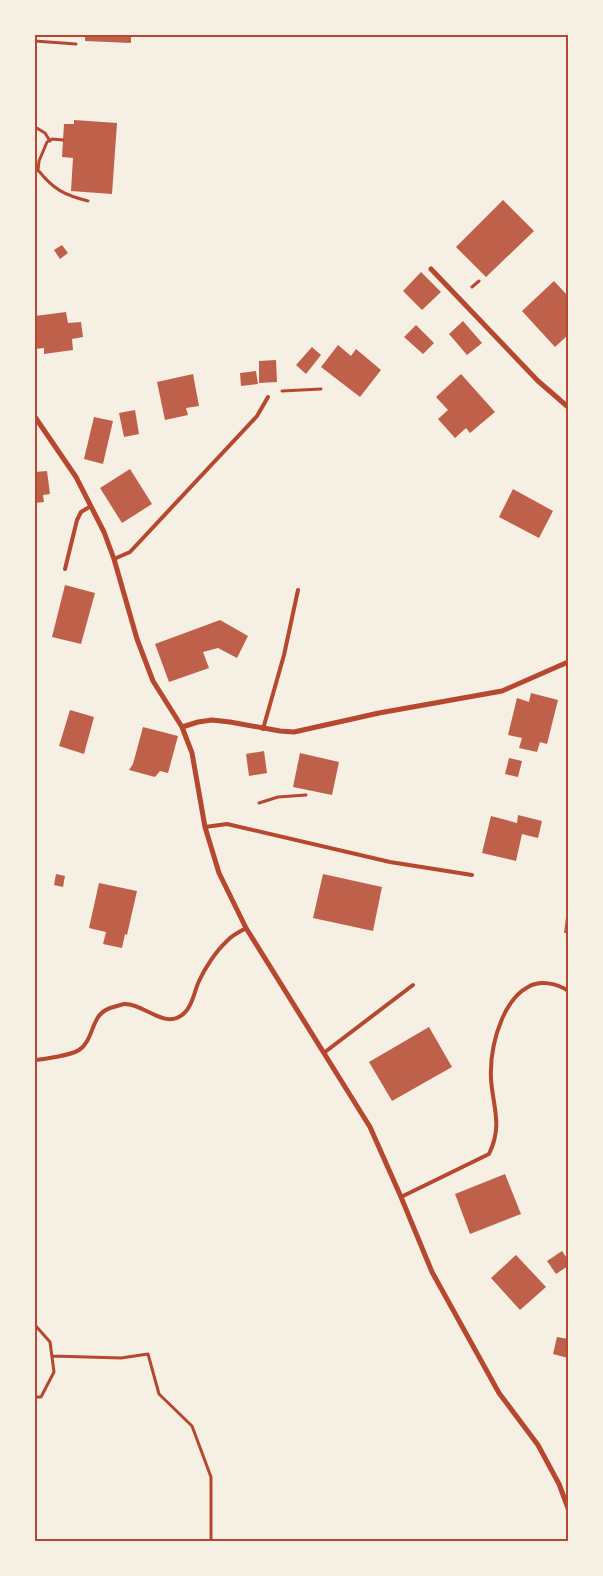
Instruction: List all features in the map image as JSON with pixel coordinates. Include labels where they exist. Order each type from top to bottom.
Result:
[{"type":"street","points":[[431,269],[538,382],[567,405]]},
{"type":"street","points":[[35,417],[76,477],[104,532],[114,559],[127,610],[153,681],[182,727],[192,752],[205,827],[219,873],[246,928],[370,1127],[402,1197],[432,1272],[499,1393],[538,1445],[559,1484],[568,1508]]},
{"type":"street","points":[[182,727],[212,720],[263,729],[294,732],[379,713],[502,691],[568,662]]},
{"type":"lane","points":[[114,559],[130,552],[257,416],[268,397]]},
{"type":"lane","points":[[65,569],[76,520],[81,512],[91,506]]},
{"type":"lane","points":[[263,729],[284,655],[298,590]]},
{"type":"lane","points":[[205,827],[227,824],[390,862],[472,875]]},
{"type":"lane","points":[[35,1060],[79,1050],[90,1037],[97,1017],[107,1009],[126,1004],[144,1009],[160,1018],[173,1018],[182,1015],[192,1001],[199,981],[213,959],[227,940],[246,928]]},
{"type":"lane","points":[[402,1197],[489,1154],[496,1141],[491,1057],[496,1032],[506,1009],[518,993],[534,984],[549,983],[568,991]]},
{"type":"lane","points":[[325,1052],[413,985]]},
{"type":"path","points":[[35,40],[76,44]]},
{"type":"path","points":[[35,127],[45,134],[50,141]]},
{"type":"path","points":[[63,140],[50,141],[44,146],[36,170],[57,190],[71,197],[88,201]]},
{"type":"path","points":[[268,397],[285,390],[321,389]]},
{"type":"path","points":[[259,803],[278,797],[306,795]]},
{"type":"path","points":[[35,1325],[50,1342],[54,1372],[42,1397],[35,1397]]},
{"type":"path","points":[[52,1356],[121,1358],[148,1354],[159,1394],[192,1426],[211,1477],[211,1541]]},
{"type":"building","points":[[85,35],[131,35],[131,43],[85,41]]},
{"type":"building","points":[[74,120],[117,123],[112,194],[71,191],[73,158],[62,157],[64,124],[74,124]]},
{"type":"building","points":[[503,200],[534,231],[486,277],[456,247]]},
{"type":"building","points":[[62,245],[68,253],[60,259],[54,250]]},
{"type":"building","points":[[421,272],[441,292],[422,310],[403,291]]},
{"type":"building","points":[[554,281],[568,296],[568,335],[555,347],[522,311]]},
{"type":"building","points":[[66,312],[68,323],[81,322],[83,337],[72,339],[73,350],[44,354],[44,348],[35,349],[35,316]]},
{"type":"building","points":[[463,321],[482,343],[467,355],[449,334]]},
{"type":"building","points":[[416,325],[434,343],[423,354],[404,337]]},
{"type":"building","points":[[338,345],[351,356],[356,349],[381,370],[360,397],[321,367]]},
{"type":"building","points":[[312,347],[321,355],[306,374],[296,365]]},
{"type":"building","points":[[276,360],[277,382],[259,383],[259,361]]},
{"type":"building","points":[[256,371],[258,384],[241,386],[240,373]]},
{"type":"building","points":[[193,374],[199,406],[186,408],[188,415],[165,420],[157,382]]},
{"type":"building","points":[[461,374],[495,412],[470,433],[466,428],[455,438],[438,419],[448,410],[436,397]]},
{"type":"building","points":[[135,410],[139,434],[124,437],[119,413]]},
{"type":"building","points":[[94,417],[113,421],[103,464],[84,459]]},
{"type":"building","points":[[130,469],[152,504],[122,523],[100,488]]},
{"type":"building","points":[[47,471],[50,494],[43,495],[44,502],[35,503],[35,472]]},
{"type":"building","points":[[513,489],[553,511],[539,538],[499,517]]},
{"type":"building","points":[[65,585],[95,593],[81,644],[52,637]]},
{"type":"building","points":[[220,620],[248,636],[237,658],[218,648],[203,652],[209,668],[169,682],[155,644]]},
{"type":"building","points":[[531,693],[558,700],[547,744],[540,742],[537,752],[519,748],[522,738],[508,735],[517,698],[529,702]]},
{"type":"building","points":[[70,710],[94,717],[84,754],[59,746]]},
{"type":"building","points":[[143,727],[178,736],[168,773],[160,771],[155,777],[129,770],[133,764]]},
{"type":"building","points":[[264,751],[267,773],[249,776],[246,754]]},
{"type":"building","points":[[300,753],[339,762],[332,795],[293,787]]},
{"type":"building","points":[[509,758],[522,761],[518,777],[505,774]]},
{"type":"building","points":[[518,815],[542,821],[538,838],[522,834],[516,861],[482,853],[491,816],[517,823]]},
{"type":"building","points":[[56,874],[65,876],[63,887],[54,885]]},
{"type":"building","points":[[323,874],[382,887],[373,931],[313,918]]},
{"type":"building","points":[[99,883],[137,891],[127,935],[125,934],[122,948],[103,944],[106,932],[89,928]]},
{"type":"building","points":[[566,917],[568,917],[568,933],[564,933]]},
{"type":"building","points":[[429,1027],[452,1067],[392,1101],[369,1062]]},
{"type":"building","points":[[505,1174],[521,1214],[470,1234],[455,1194]]},
{"type":"building","points":[[562,1251],[568,1260],[568,1266],[556,1274],[547,1261]]},
{"type":"building","points":[[516,1255],[546,1287],[520,1310],[491,1278]]},
{"type":"building","points":[[557,1337],[568,1339],[568,1358],[553,1354]]}]
